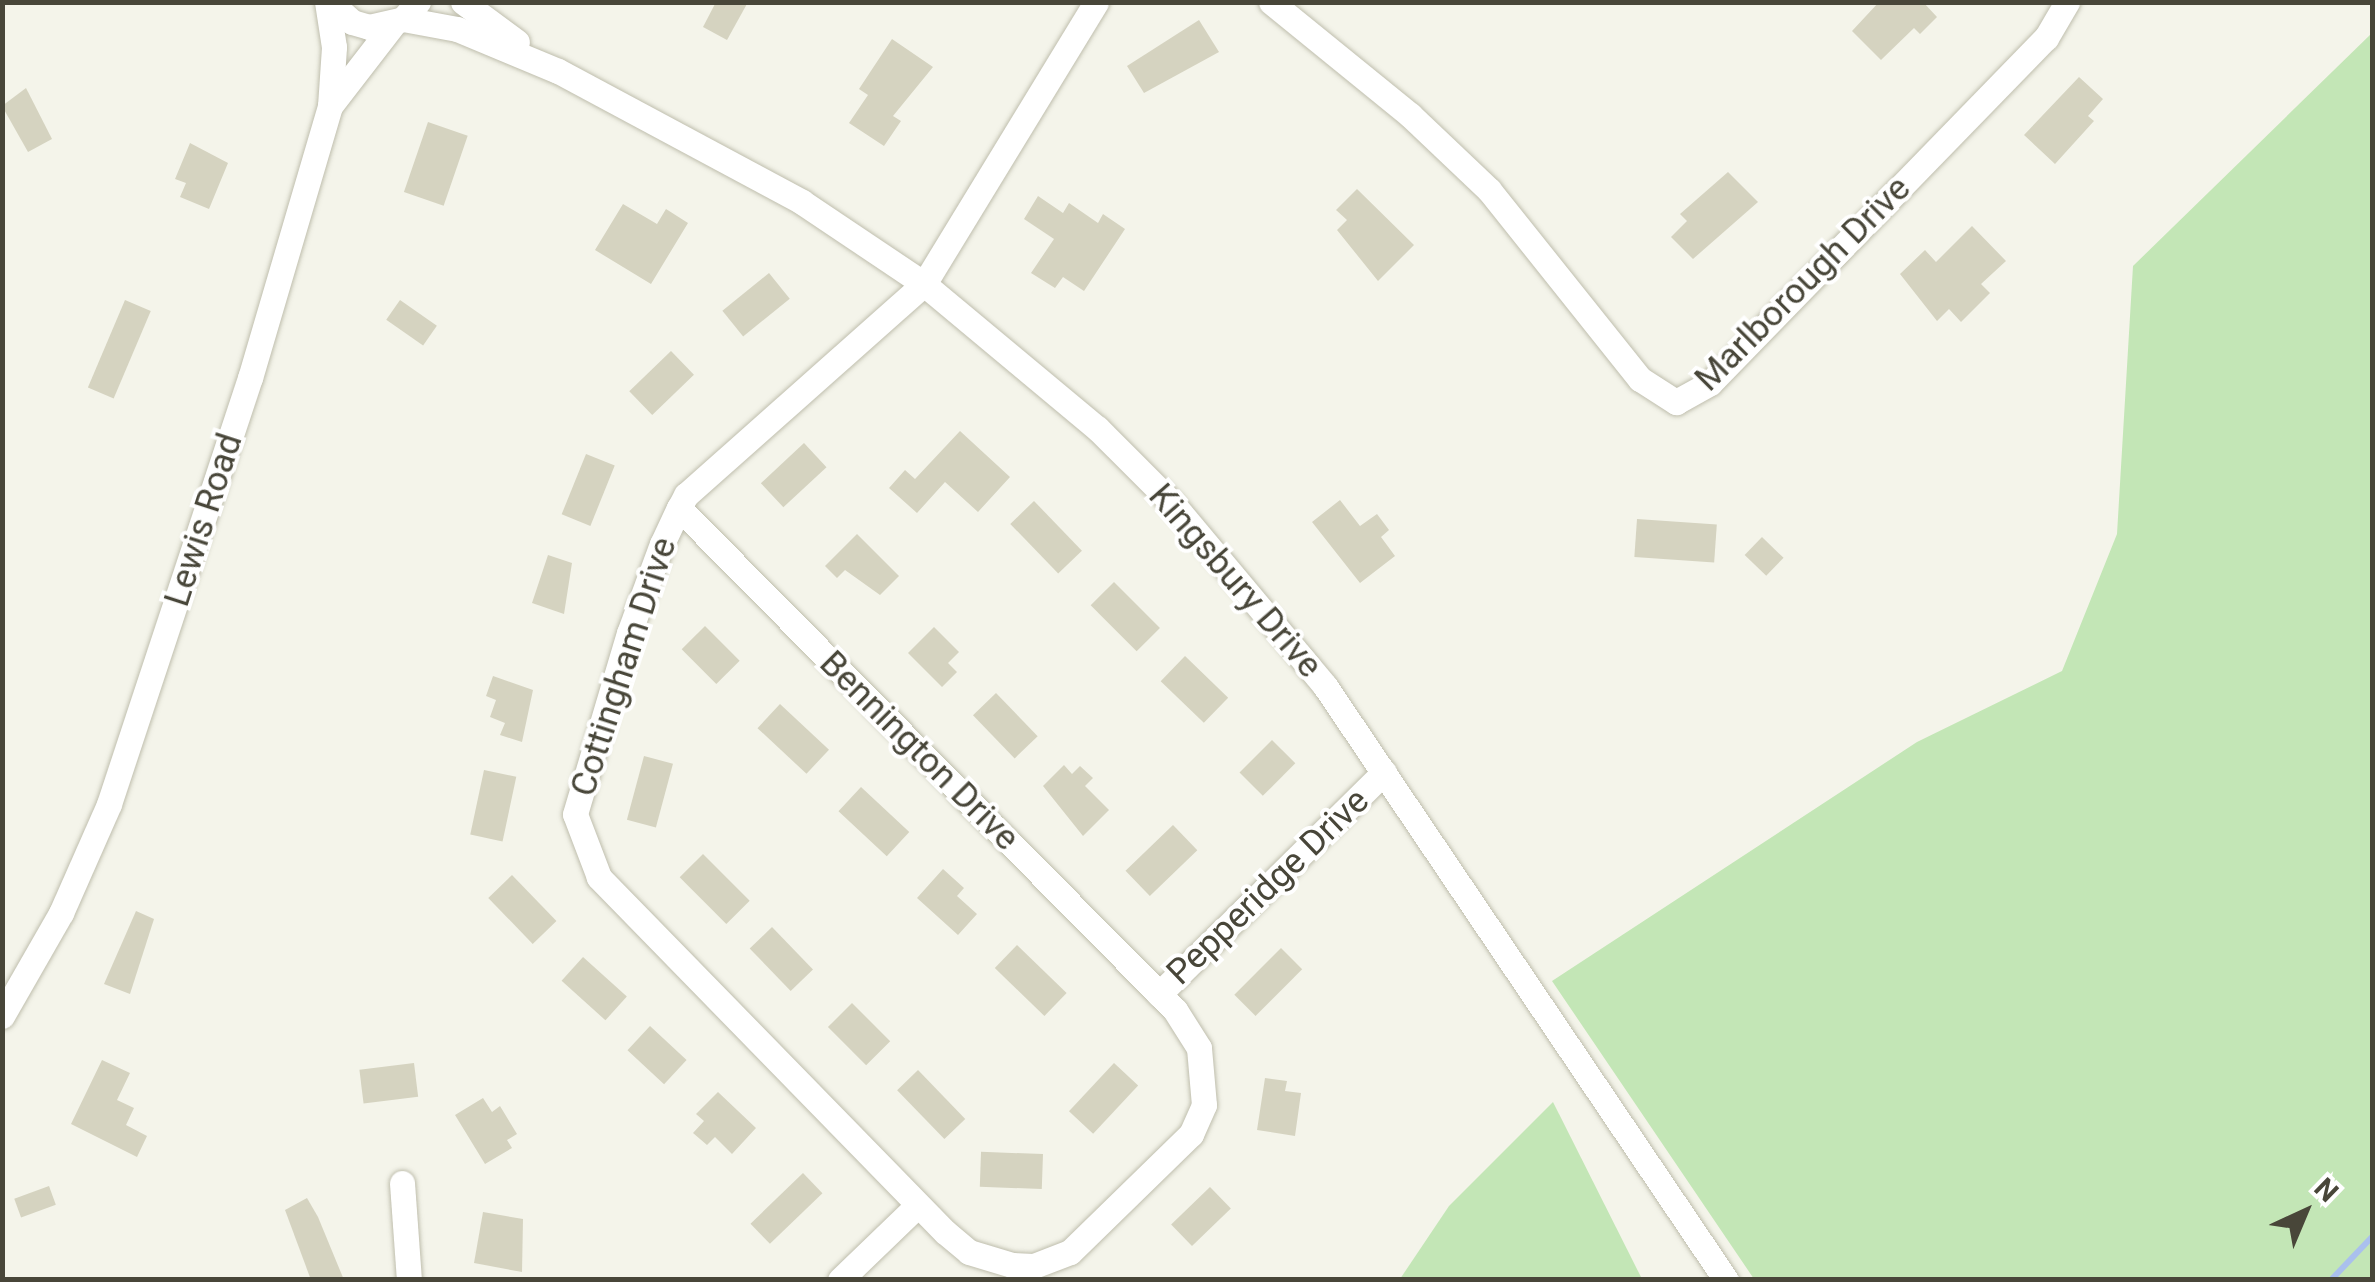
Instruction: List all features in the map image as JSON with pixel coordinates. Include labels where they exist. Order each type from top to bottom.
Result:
[{"type":"street","name":"Kingsbury Drive","points":[[328,2],[352,22],[406,14],[457,28],[558,71],[788,194],[924,284],[1097,428],[1173,504],[1325,686],[1726,1280]]},
{"type":"street","name":"Lewis Road","points":[[2,1016],[61,913],[134,736],[330,106],[334,46],[328,2]]},
{"type":"street","name":"Kingsbury Drive","points":[[463,2],[558,71]]},
{"type":"street","points":[[924,284],[1096,2]]},
{"type":"street","name":"Marlborough Drive","points":[[1272,2],[1410,115],[1489,190],[1640,379],[1676,402],[1710,383],[2046,38],[2067,2]]},
{"type":"street","points":[[330,106],[406,14]]},
{"type":"street","name":"Cottingham Drive","points":[[918,1205],[599,877],[578,835],[578,800],[618,666],[679,508],[706,473],[924,284]]},
{"type":"street","name":"Bennington Drive","points":[[679,508],[1159,994]]},
{"type":"street","name":"Pepperidge Drive","points":[[918,1205],[969,1252],[990,1261],[1033,1266],[1084,1241],[1199,1120],[1205,1082],[1199,1048],[1159,994],[1384,772]]},
{"type":"street","points":[[402,1184],[409,1280]]},
{"type":"street","points":[[840,1280],[918,1205]]},
{"type":"green space","points":[[2372,33],[2372,1279],[1754,1279],[1552,981],[1917,742],[2062,671],[2117,534],[2133,266]]},
{"type":"green space","points":[[1553,1102],[1642,1279],[1400,1279],[1449,1206]]},
{"type":"building","points":[[716,2],[748,2],[727,40],[703,27]]},
{"type":"building","points":[[1879,2],[1923,2],[1937,17],[1920,34],[1914,28],[1881,60],[1852,31]]},
{"type":"building","points":[[1199,20],[1219,52],[1144,93],[1127,66]]},
{"type":"building","points":[[892,39],[933,67],[893,116],[901,121],[884,146],[849,123],[868,95],[859,89]]},
{"type":"building","points":[[2079,77],[2103,99],[2088,116],[2094,121],[2055,164],[2024,135]]},
{"type":"building","points":[[26,88],[52,139],[28,152],[2,106]]},
{"type":"building","points":[[428,122],[468,136],[444,206],[404,192]]},
{"type":"building","points":[[190,143],[228,163],[209,209],[180,197],[186,183],[175,179]]},
{"type":"building","points":[[1728,172],[1758,202],[1693,259],[1671,237],[1687,221],[1680,214]]},
{"type":"building","points":[[1357,189],[1414,245],[1378,281],[1337,230],[1347,220],[1336,210]]},
{"type":"building","points":[[1038,196],[1063,213],[1069,203],[1098,223],[1103,214],[1125,229],[1084,291],[1063,277],[1055,288],[1031,273],[1054,239],[1024,219]]},
{"type":"building","points":[[623,204],[657,224],[666,209],[688,223],[651,284],[595,250]]},
{"type":"building","points":[[1972,226],[2006,261],[1981,284],[1990,293],[1961,322],[1949,309],[1937,321],[1900,274],[1925,250],[1936,262]]},
{"type":"building","points":[[769,273],[790,299],[743,336],[722,311]]},
{"type":"building","points":[[125,300],[151,311],[114,398],[88,387]]},
{"type":"building","points":[[400,300],[437,326],[423,345],[386,320]]},
{"type":"building","points":[[671,351],[694,375],[652,415],[629,391]]},
{"type":"building","points":[[960,431],[1010,477],[978,512],[945,482],[917,513],[889,488],[905,470],[915,479]]},
{"type":"building","points":[[804,443],[827,467],[783,507],[761,483]]},
{"type":"building","points":[[586,454],[615,466],[590,526],[562,514]]},
{"type":"building","points":[[1340,500],[1360,526],[1377,514],[1389,530],[1381,537],[1395,556],[1360,583],[1312,522]]},
{"type":"building","points":[[1034,501],[1082,551],[1058,574],[1010,524]]},
{"type":"building","points":[[1637,519],[1717,525],[1714,562],[1634,557]]},
{"type":"building","points":[[857,534],[899,576],[880,595],[845,570],[837,578],[825,566]]},
{"type":"building","points":[[1762,537],[1784,558],[1766,576],[1745,555]]},
{"type":"building","points":[[548,555],[572,563],[564,614],[532,603]]},
{"type":"building","points":[[1114,582],[1160,628],[1137,651],[1091,605]]},
{"type":"building","points":[[705,626],[740,661],[716,684],[682,649]]},
{"type":"building","points":[[934,627],[959,652],[948,663],[957,672],[942,687],[908,653]]},
{"type":"building","points":[[1185,656],[1228,698],[1204,723],[1161,681]]},
{"type":"building","points":[[493,676],[533,690],[522,742],[500,735],[505,723],[490,717],[496,700],[486,696]]},
{"type":"building","points":[[996,693],[1038,736],[1015,758],[973,715]]},
{"type":"building","points":[[780,704],[829,750],[806,774],[757,728]]},
{"type":"building","points":[[1272,740],[1295,763],[1263,796],[1239,773]]},
{"type":"building","points":[[644,756],[673,764],[656,828],[627,820]]},
{"type":"building","points":[[1064,765],[1072,774],[1080,766],[1093,778],[1085,786],[1109,810],[1083,836],[1043,786]]},
{"type":"building","points":[[484,770],[516,777],[503,841],[470,835]]},
{"type":"building","points":[[861,787],[909,832],[887,856],[838,811]]},
{"type":"building","points":[[1173,825],[1197,850],[1150,896],[1126,871]]},
{"type":"building","points":[[703,854],[750,901],[726,924],[680,877]]},
{"type":"building","points":[[943,869],[964,888],[957,896],[977,914],[958,935],[917,898]]},
{"type":"building","points":[[512,875],[556,921],[533,944],[488,898]]},
{"type":"building","points":[[136,911],[154,919],[130,994],[104,984]]},
{"type":"building","points":[[772,927],[813,969],[791,991],[750,949]]},
{"type":"building","points":[[1017,945],[1067,993],[1044,1016],[995,968]]},
{"type":"building","points":[[1281,948],[1302,969],[1256,1016],[1234,995]]},
{"type":"building","points":[[583,957],[627,996],[605,1020],[562,981]]},
{"type":"building","points":[[852,1003],[890,1041],[866,1065],[828,1027]]},
{"type":"building","points":[[650,1026],[687,1060],[664,1084],[627,1050]]},
{"type":"building","points":[[102,1060],[130,1073],[117,1100],[134,1108],[126,1125],[147,1136],[137,1157],[71,1124]]},
{"type":"building","points":[[414,1063],[418,1097],[364,1103],[359,1070]]},
{"type":"building","points":[[1114,1063],[1138,1086],[1093,1134],[1069,1111]]},
{"type":"building","points":[[918,1070],[965,1119],[944,1139],[897,1090]]},
{"type":"building","points":[[1265,1078],[1287,1081],[1285,1091],[1301,1093],[1295,1136],[1257,1130]]},
{"type":"building","points":[[718,1092],[756,1128],[732,1154],[715,1137],[707,1145],[693,1133],[704,1121],[696,1114]]},
{"type":"building","points":[[483,1098],[492,1112],[500,1106],[517,1134],[507,1140],[512,1148],[485,1164],[455,1115]]},
{"type":"building","points":[[981,1152],[1043,1154],[1042,1189],[980,1187]]},
{"type":"building","points":[[803,1173],[822,1193],[770,1244],[750,1224]]},
{"type":"building","points":[[49,1186],[56,1205],[21,1217],[14,1199]]},
{"type":"building","points":[[1210,1187],[1231,1209],[1192,1246],[1171,1225]]},
{"type":"building","points":[[307,1198],[344,1280],[311,1280],[285,1210]]},
{"type":"building","points":[[483,1212],[523,1219],[522,1272],[474,1263]]},
{"type":"waterway","points":[[2331,1280],[2372,1237]]}]
